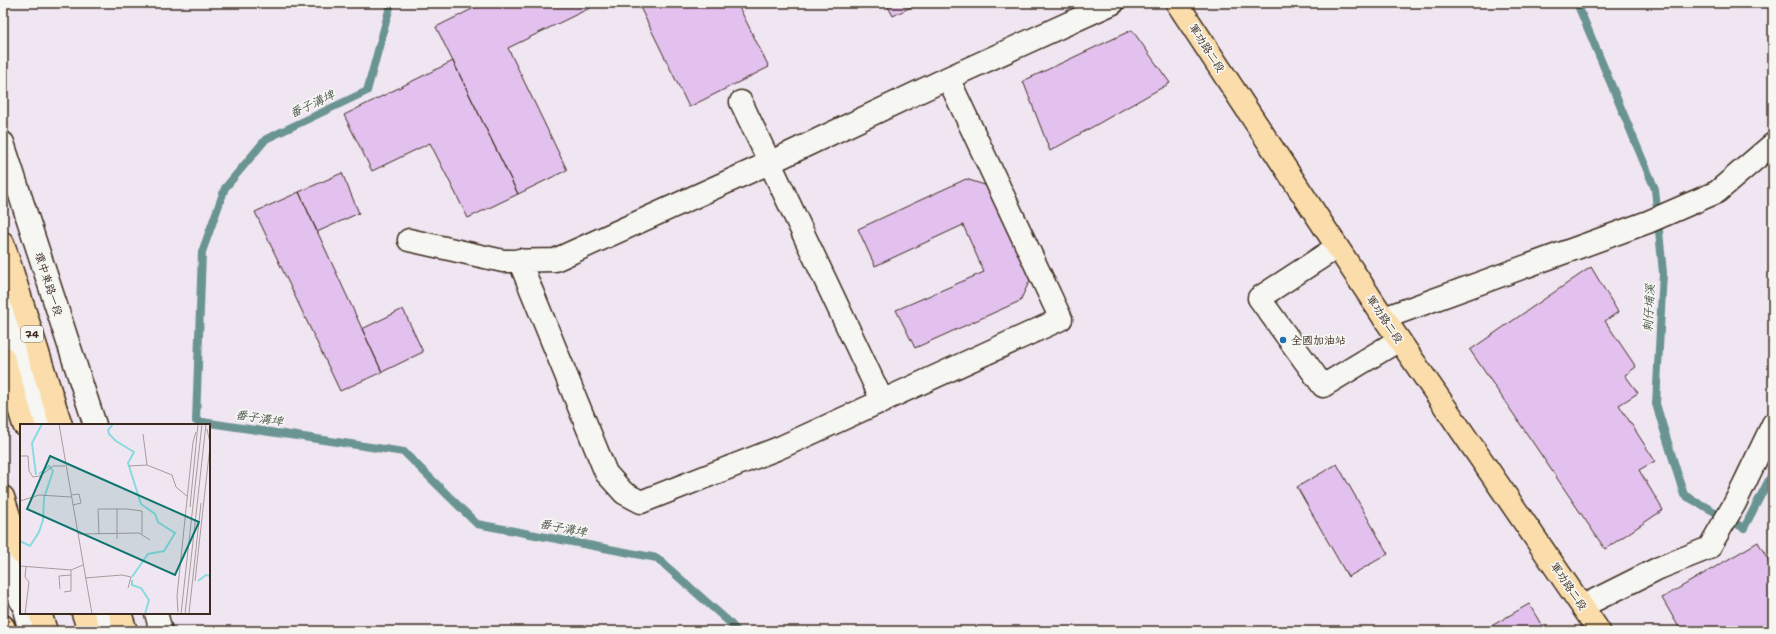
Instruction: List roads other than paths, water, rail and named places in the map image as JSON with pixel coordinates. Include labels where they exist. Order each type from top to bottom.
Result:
[{"type":"main road","name":"軍功路二段","points":[[1177,3],[1384,318],[1599,631]]},
{"type":"main road","name":"74","points":[[3,243],[61,424]]},
{"type":"main road","points":[[3,357],[24,424]]},
{"type":"main road","points":[[3,497],[20,550]]},
{"type":"main road","points":[[40,614],[46,631]]},
{"type":"main road","points":[[83,614],[88,631]]},
{"type":"main road","points":[[120,614],[126,631]]},
{"type":"main road","points":[[3,626],[5,631]]},
{"type":"street","points":[[409,240],[503,261],[555,260],[769,163],[948,78],[1113,3]]},
{"type":"street","points":[[519,260],[606,473],[624,493],[641,502],[779,448],[883,402],[1061,319],[948,78]]},
{"type":"street","points":[[741,102],[883,402]]},
{"type":"street","name":"環中東路一段","points":[[3,143],[94,424]]},
{"type":"street","points":[[1384,318],[1648,222],[1717,192],[1773,144]]},
{"type":"street","points":[[1337,247],[1259,298],[1323,386],[1399,340]]},
{"type":"street","points":[[3,306],[40,424]]},
{"type":"street","points":[[1583,606],[1660,568],[1709,548],[1735,503],[1773,424]]},
{"type":"street","points":[[3,544],[20,598]]},
{"type":"street","points":[[25,614],[30,631]]},
{"type":"street","points":[[100,614],[106,631]]},
{"type":"street","points":[[156,614],[161,631]]},
{"type":"waterway","name":"番子溝埤","points":[[391,3],[367,91],[266,139],[225,188],[202,252],[196,421],[404,452],[477,524],[657,558],[728,621],[737,631]]},
{"type":"waterway","name":"刺仔埔溪","points":[[1577,3],[1655,189],[1663,273],[1656,404],[1684,495],[1744,528],[1773,472]]},
{"type":"place","name":"全國加油站","points":[[1283,340]]}]
